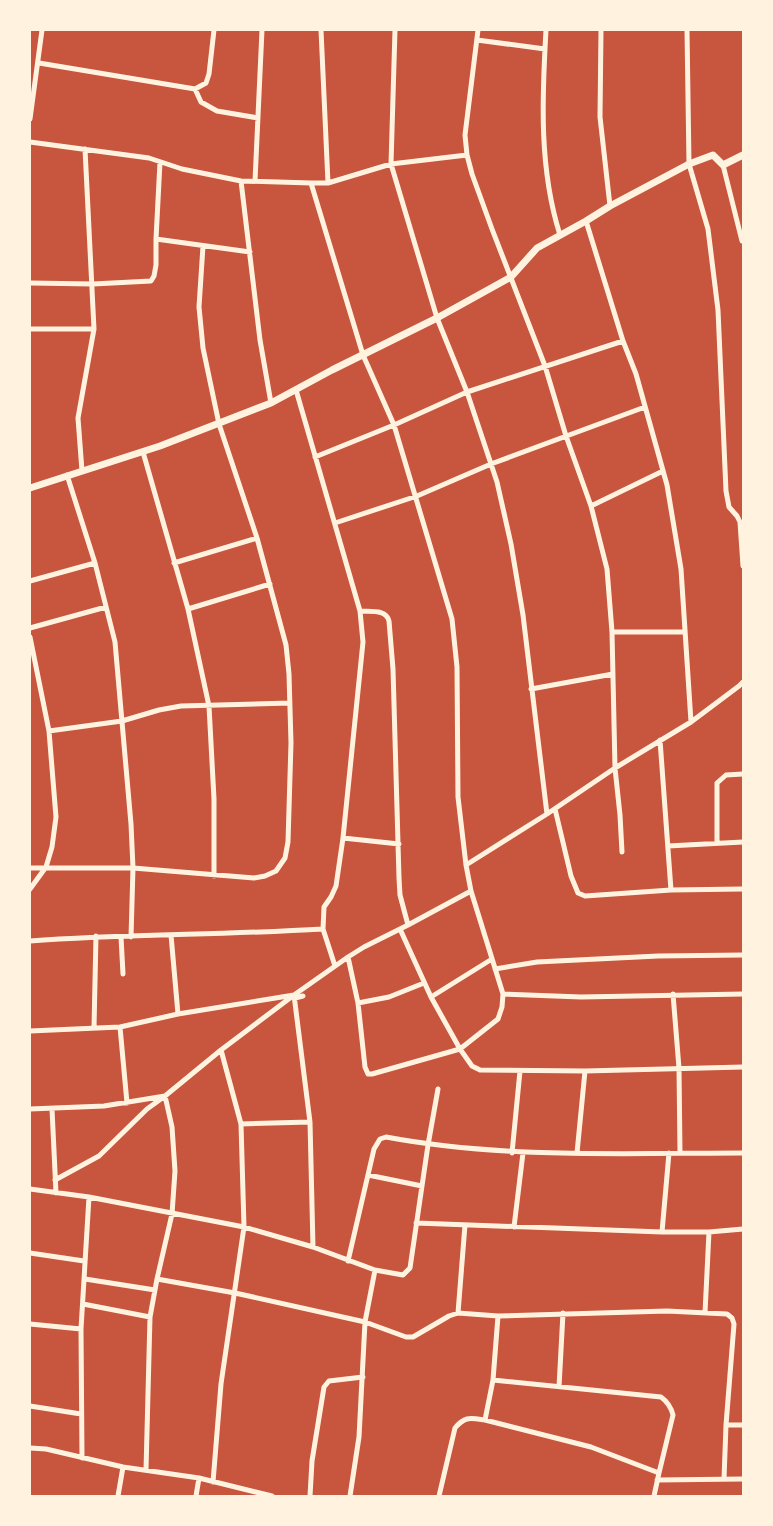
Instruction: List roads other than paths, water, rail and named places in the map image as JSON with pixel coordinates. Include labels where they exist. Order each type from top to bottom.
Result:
[{"type":"street","points":[[30,119],[42,30]]},
{"type":"street","points":[[39,63],[195,89],[206,83],[209,74],[214,30]]},
{"type":"street","points":[[255,181],[262,30]]},
{"type":"street","points":[[321,30],[328,183]]},
{"type":"street","points":[[395,30],[391,164],[437,318],[467,392],[491,464],[511,544],[523,615],[547,814]]},
{"type":"street","points":[[478,30],[465,135],[467,155],[472,174],[545,366],[566,436],[591,506],[607,569],[612,632],[615,768],[622,852]]},
{"type":"street","points":[[546,30],[543,80],[545,154],[549,194],[560,235]]},
{"type":"street","points":[[601,30],[600,117],[610,206]]},
{"type":"street","points":[[687,30],[689,164],[708,229],[718,310],[727,497],[729,507],[740,522],[743,566]]},
{"type":"street","points":[[477,40],[545,49]]},
{"type":"street","points":[[30,70],[38,70]]},
{"type":"street","points":[[195,89],[201,102],[217,112],[258,118]]},
{"type":"street","points":[[30,142],[149,158],[182,169],[241,181],[328,183],[391,164],[467,155]]},
{"type":"street","points":[[82,471],[78,418],[94,329],[85,149]]},
{"type":"street","points":[[30,488],[143,452],[272,403],[437,318],[511,277],[537,248],[689,164],[713,155],[723,165],[742,241]]},
{"type":"street","points":[[723,165],[743,155]]},
{"type":"street","points":[[30,283],[92,284],[151,281],[156,265],[160,162]]},
{"type":"street","points":[[241,181],[260,340],[272,403]]},
{"type":"street","points":[[312,183],[363,355],[394,425],[417,496],[452,619],[457,667],[458,797],[466,865],[502,994],[502,1007],[498,1019],[460,1049],[368,1074],[365,1068],[358,1003],[348,957]]},
{"type":"street","points":[[586,221],[623,341],[636,374],[672,510],[681,568],[691,722]]},
{"type":"street","points":[[156,239],[250,252]]},
{"type":"street","points":[[30,868],[133,868],[254,878],[276,871],[285,858],[288,842],[291,743],[286,645],[257,538],[219,424],[203,348],[199,307],[203,246]]},
{"type":"street","points":[[30,329],[94,329]]},
{"type":"street","points":[[315,457],[394,425],[467,392],[623,341]]},
{"type":"street","points":[[296,390],[360,611],[363,642],[343,838],[336,886],[324,907],[323,929],[336,966]]},
{"type":"street","points":[[335,523],[417,496],[491,464],[645,407]]},
{"type":"street","points":[[143,452],[188,609],[209,706],[214,799],[214,876]]},
{"type":"street","points":[[591,506],[663,471]]},
{"type":"street","points":[[67,476],[95,563],[115,642],[131,824],[133,868],[131,937]]},
{"type":"street","points":[[174,563],[257,538]]},
{"type":"street","points":[[30,581],[95,563]]},
{"type":"street","points":[[188,609],[270,584]]},
{"type":"street","points":[[30,628],[106,607]]},
{"type":"street","points":[[360,611],[384,613],[388,616],[389,621],[393,669],[400,895],[408,925]]},
{"type":"street","points":[[612,632],[685,632]]},
{"type":"street","points":[[30,637],[50,731],[56,817],[52,848],[46,867],[30,889]]},
{"type":"street","points":[[531,689],[613,674]]},
{"type":"street","points":[[466,865],[555,809],[615,768],[691,722],[742,685]]},
{"type":"street","points":[[50,731],[122,721],[159,710],[181,706],[290,703]]},
{"type":"street","points":[[660,740],[671,890]]},
{"type":"street","points":[[717,842],[717,783],[726,775],[743,774]]},
{"type":"street","points":[[555,809],[571,876],[578,893],[585,896],[671,890],[743,889]]},
{"type":"street","points":[[343,838],[399,844]]},
{"type":"street","points":[[668,846],[743,842]]},
{"type":"street","points":[[55,1180],[99,1156],[147,1109],[221,1050],[348,957],[472,891]]},
{"type":"street","points":[[30,941],[96,936],[131,937],[323,929]]},
{"type":"street","points":[[400,930],[431,997],[460,1049],[472,1066],[480,1070],[585,1071],[743,1067]]},
{"type":"street","points":[[170,935],[178,1014]]},
{"type":"street","points":[[94,1028],[96,936]]},
{"type":"street","points":[[121,937],[124,974]]},
{"type":"street","points":[[495,969],[537,962],[658,956],[743,955]]},
{"type":"street","points":[[431,997],[492,959]]},
{"type":"street","points":[[358,1003],[389,997],[424,983]]},
{"type":"street","points":[[502,994],[581,997],[743,994]]},
{"type":"street","points":[[673,994],[679,1068],[680,1153]]},
{"type":"street","points":[[294,996],[310,1122],[313,1248]]},
{"type":"street","points":[[30,1031],[120,1027],[178,1014],[303,996]]},
{"type":"street","points":[[120,1027],[127,1103]]},
{"type":"street","points":[[213,1482],[221,1384],[244,1227],[241,1124],[221,1050]]},
{"type":"street","points":[[512,1153],[520,1071]]},
{"type":"street","points":[[577,1153],[585,1071]]},
{"type":"street","points":[[30,1190],[89,1197],[244,1227],[313,1248],[374,1270],[403,1275],[410,1268],[438,1089]]},
{"type":"street","points":[[30,1109],[127,1103],[165,1096]]},
{"type":"street","points":[[146,1470],[150,1317],[172,1214],[175,1171],[172,1127],[165,1096]]},
{"type":"street","points":[[52,1108],[56,1193]]},
{"type":"street","points":[[241,1124],[310,1122]]},
{"type":"street","points":[[348,1261],[374,1149],[380,1139],[386,1137],[428,1145],[512,1153],[743,1153]]},
{"type":"street","points":[[514,1227],[523,1153]]},
{"type":"street","points":[[662,1232],[670,1153]]},
{"type":"street","points":[[368,1175],[422,1186]]},
{"type":"street","points":[[82,1458],[81,1329],[89,1197]]},
{"type":"street","points":[[416,1223],[662,1232],[709,1232],[743,1229]]},
{"type":"street","points":[[458,1313],[465,1225]]},
{"type":"street","points":[[706,1313],[709,1232]]},
{"type":"street","points":[[30,1253],[84,1261]]},
{"type":"street","points":[[350,1496],[360,1437],[365,1322],[374,1270]]},
{"type":"street","points":[[85,1279],[155,1290]]},
{"type":"street","points":[[157,1279],[235,1293],[365,1322],[397,1334],[413,1337],[449,1316],[458,1313],[498,1316],[667,1311],[727,1314],[732,1318],[734,1324],[726,1425],[724,1480]]},
{"type":"street","points":[[83,1304],[150,1317]]},
{"type":"street","points":[[559,1387],[563,1313]]},
{"type":"street","points":[[485,1420],[493,1380],[498,1316]]},
{"type":"street","points":[[30,1324],[81,1329]]},
{"type":"street","points":[[310,1496],[312,1461],[324,1387],[329,1381],[362,1377]]},
{"type":"street","points":[[493,1380],[661,1397],[671,1408],[673,1415],[654,1496]]},
{"type":"street","points":[[30,1406],[81,1414]]},
{"type":"street","points":[[439,1496],[455,1428],[468,1418],[485,1420],[591,1448],[659,1473]]},
{"type":"street","points":[[726,1425],[743,1425]]},
{"type":"street","points":[[30,1448],[46,1449],[123,1467],[199,1478],[272,1496]]},
{"type":"street","points":[[118,1496],[123,1467]]},
{"type":"street","points":[[196,1496],[199,1478]]},
{"type":"street","points":[[657,1480],[743,1479]]}]
